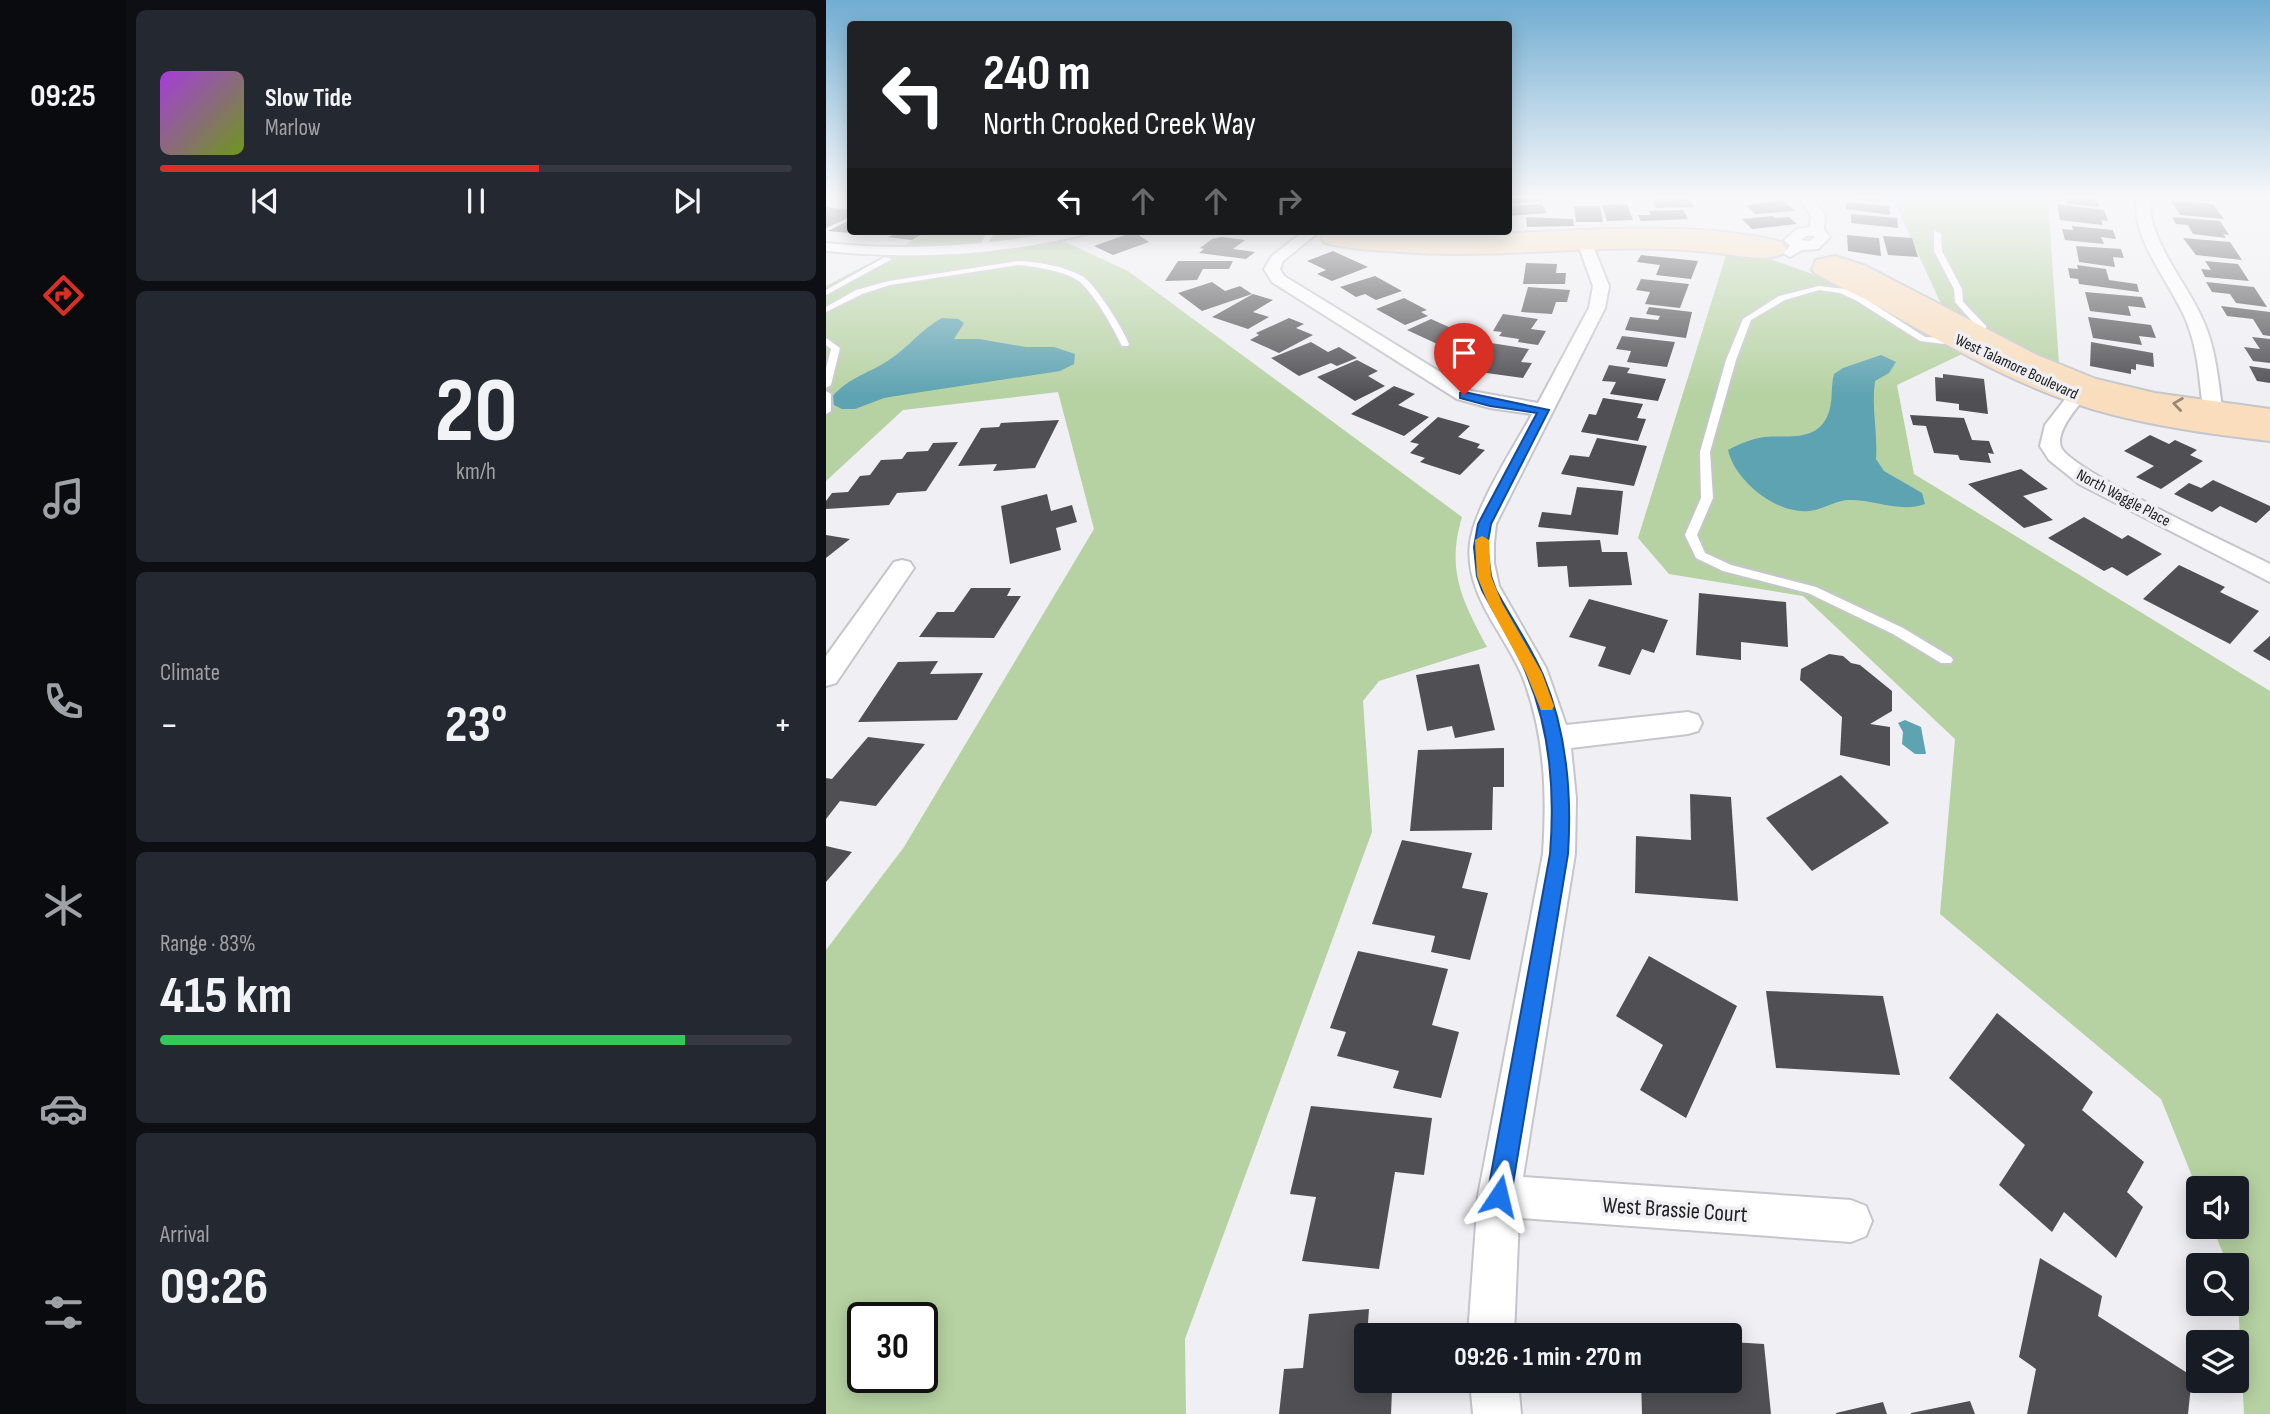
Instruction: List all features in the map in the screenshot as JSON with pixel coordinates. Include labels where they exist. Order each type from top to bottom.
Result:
[{"type":"street","points":[[1274,263],[1272,268],[1278,279],[1464,395],[1544,410]]},
{"type":"street","points":[[1492,1323],[1499,1196],[1559,854],[1562,817],[1560,770],[1555,738],[1534,673],[1495,603],[1484,576],[1481,547],[1485,524],[1597,308],[1601,286],[1592,263]]},
{"type":"street","name":"West Talamore Boulevard","points":[[1838,263],[1858,271],[2083,390],[2127,396],[2270,433]]},
{"type":"street","points":[[2165,263],[2197,326],[2213,417]]},
{"type":"street","name":"North Waggle Place","points":[[2083,390],[2054,425],[2050,446],[2056,456],[2087,479],[2270,574]]},
{"type":"street","name":"West Talamore Boulevard","points":[[2213,417],[2270,416]]},
{"type":"street","points":[[826,676],[902,568]]},
{"type":"street","points":[[1555,738],[1688,723]]},
{"type":"street","name":"West Brassie Court","points":[[1499,1196],[1851,1221]]},
{"type":"street","points":[[1495,1393],[1497,1414]]},
{"type":"lane","points":[[826,293],[881,263]]},
{"type":"lane","points":[[826,310],[859,292],[889,282],[1017,263],[1039,264],[1082,279],[1118,327],[1125,344]]},
{"type":"lane","points":[[1944,263],[1958,289],[1959,302],[1983,328]]},
{"type":"lane","points":[[1944,341],[1923,339],[1860,299],[1842,291],[1819,288],[1782,298],[1747,319],[1731,360],[1705,452],[1707,498],[1690,535],[1700,555],[1727,568],[1812,590],[1898,631],[1945,660]]},
{"type":"lane","points":[[826,341],[836,348],[826,385]]},
{"type":"lane","points":[[826,394],[826,411]]},
{"type":"green space","points":[[870,263],[1111,263],[1128,271],[1462,517],[1457,536],[1456,569],[1464,599],[1487,647],[1379,681],[1363,701],[1372,832],[1185,1339],[1186,1414],[826,1414],[826,950],[904,847],[1094,529],[1058,392],[903,410],[826,481],[826,286]]},
{"type":"green space","points":[[1724,263],[1781,263],[1832,281],[1942,306],[1922,263],[2052,263],[2059,365],[2000,336],[1897,385],[1914,474],[2270,691],[2270,1414],[2244,1414],[2243,1393],[2249,1393],[2249,1330],[2239,1330],[2239,1316],[2249,1316],[2249,1253],[2223,1253],[2217,1239],[2249,1239],[2249,1176],[2192,1176],[2161,1099],[1940,914],[1955,739],[1803,596],[1669,574],[1638,538]]},
{"type":"water","points":[[942,318],[958,319],[964,323],[954,339],[979,339],[1026,347],[1054,347],[1075,354],[1074,364],[1060,371],[884,398],[855,409],[842,409],[834,405],[833,396],[846,384],[889,360]]},
{"type":"water","points":[[1881,355],[1896,362],[1889,373],[1875,381],[1876,459],[1884,471],[1922,493],[1925,504],[1897,507],[1850,500],[1814,510],[1796,511],[1771,501],[1748,484],[1732,462],[1728,450],[1759,438],[1800,436],[1815,430],[1827,417],[1834,374],[1843,368]]},
{"type":"water","points":[[1905,720],[1921,727],[1926,754],[1915,754],[1902,744],[1903,732],[1898,723]]},
{"type":"building","points":[[1177,263],[1232,263],[1229,269],[1203,269],[1197,280],[1165,281]]},
{"type":"building","points":[[1311,263],[1359,263],[1368,267],[1332,281],[1317,274],[1326,270]]},
{"type":"building","points":[[1526,263],[1557,264],[1556,273],[1566,273],[1565,284],[1523,284]]},
{"type":"building","points":[[1645,263],[1697,263],[1691,279],[1656,275],[1660,265]]},
{"type":"building","points":[[2086,263],[2114,263],[2115,267]]},
{"type":"building","points":[[2206,263],[2238,264],[2249,281],[2205,277],[2201,269],[2211,270]]},
{"type":"building","points":[[2077,265],[2106,269],[2109,280],[2137,284],[2139,292],[2079,284],[2078,279],[2070,278],[2068,268],[2078,269]]},
{"type":"building","points":[[1375,276],[1402,291],[1376,300],[1365,294],[1356,297],[1340,287]]},
{"type":"building","points":[[1641,279],[1689,284],[1680,308],[1645,304],[1650,292],[1636,290]]},
{"type":"building","points":[[1212,282],[1225,291],[1240,286],[1252,294],[1202,311],[1178,293]]},
{"type":"building","points":[[2206,282],[2254,287],[2267,307],[2236,303],[2230,294],[2212,292]]},
{"type":"building","points":[[1528,287],[1570,290],[1567,302],[1556,302],[1552,314],[1521,312]]},
{"type":"building","points":[[2085,292],[2142,297],[2146,308],[2128,306],[2131,316],[2090,311]]},
{"type":"building","points":[[1253,294],[1273,300],[1253,312],[1269,317],[1248,329],[1212,317]]},
{"type":"building","points":[[1404,298],[1427,310],[1421,312],[1428,316],[1405,325],[1376,309]]},
{"type":"building","points":[[2221,306],[2270,312],[2270,336],[2263,335],[2253,319],[2227,316]]},
{"type":"building","points":[[1649,307],[1692,312],[1686,338],[1625,330],[1630,317],[1658,320],[1660,316],[1646,314]]},
{"type":"building","points":[[1503,314],[1538,319],[1531,329],[1546,331],[1538,345],[1518,342],[1519,339],[1499,336],[1502,332],[1493,331]]},
{"type":"building","points":[[2088,317],[2151,325],[2156,338],[2139,336],[2142,345],[2093,338]]},
{"type":"building","points":[[1289,318],[1304,324],[1296,328],[1313,335],[1279,353],[1250,340],[1259,335],[1256,333]]},
{"type":"building","points":[[1431,319],[1471,337],[1448,349],[1407,330]]},
{"type":"building","points":[[1622,336],[1675,342],[1667,367],[1627,362],[1631,351],[1616,349]]},
{"type":"building","points":[[2252,337],[2270,339],[2270,363],[2253,361],[2244,347],[2260,349]]},
{"type":"building","points":[[1311,342],[1328,352],[1339,347],[1357,358],[1337,366],[1331,363],[1299,376],[1271,358]]},
{"type":"building","points":[[2091,342],[2153,353],[2154,367],[2136,364],[2136,370],[2131,369],[2131,374],[2090,366]]},
{"type":"building","points":[[1491,343],[1529,349],[1521,362],[1532,363],[1523,378],[1472,371]]},
{"type":"building","points":[[1357,360],[1378,371],[1368,376],[1385,386],[1355,401],[1317,377]]},
{"type":"building","points":[[1609,365],[1630,368],[1627,373],[1666,379],[1658,401],[1610,394],[1616,382],[1602,381]]},
{"type":"building","points":[[2249,366],[2270,369],[2270,383],[2257,381]]},
{"type":"building","points":[[1943,374],[1984,379],[1988,414],[1959,410],[1959,404],[1936,401],[1935,377],[1943,378]]},
{"type":"building","points":[[1394,386],[1415,394],[1398,405],[1429,417],[1404,436],[1351,414]]},
{"type":"building","points":[[1603,398],[1643,404],[1637,418],[1646,419],[1638,441],[1581,432],[1589,414],[1596,415]]},
{"type":"building","points":[[1910,415],[1964,418],[1972,440],[1989,441],[1994,454],[1988,453],[1991,463],[1960,460],[1958,455],[1934,453],[1926,426],[1913,425]]},
{"type":"building","points":[[1438,417],[1470,426],[1458,437],[1480,444],[1477,448],[1485,450],[1460,475],[1420,462],[1425,458],[1410,453],[1419,444],[1410,442]]},
{"type":"building","points":[[1059,420],[1035,468],[993,471],[997,464],[958,466],[981,428],[999,427],[1001,423]]},
{"type":"building","points":[[2150,435],[2169,444],[2175,440],[2197,450],[2190,455],[2203,461],[2161,489],[2136,477],[2154,466],[2124,451]]},
{"type":"building","points":[[1597,438],[1647,446],[1634,486],[1561,474],[1570,455],[1589,457]]},
{"type":"building","points":[[958,442],[926,491],[897,493],[889,505],[826,509],[826,501],[832,493],[848,492],[860,476],[870,475],[881,460],[902,459],[907,452],[928,451],[933,443]]},
{"type":"building","points":[[2021,469],[2048,489],[2023,496],[2053,520],[2024,528],[1968,484]]},
{"type":"building","points":[[2213,480],[2270,506],[2270,510],[2256,523],[2220,506],[2212,512],[2174,494],[2189,483],[2201,488]]},
{"type":"building","points":[[1577,487],[1623,491],[1618,535],[1538,527],[1542,512],[1571,515]]},
{"type":"building","points":[[1047,494],[1051,511],[1072,505],[1077,522],[1056,528],[1061,550],[1010,564],[1001,506]]},
{"type":"building","points":[[2084,517],[2122,539],[2128,535],[2162,554],[2127,576],[2112,567],[2104,571],[2048,538]]},
{"type":"building","points":[[826,535],[850,539],[826,558]]},
{"type":"building","points":[[1600,540],[1602,552],[1627,552],[1632,585],[1569,587],[1567,566],[1538,567],[1536,542]]},
{"type":"building","points":[[2179,565],[2225,587],[2220,592],[2259,611],[2230,644],[2143,599]]},
{"type":"building","points":[[971,588],[1011,588],[1007,596],[1021,596],[994,638],[919,637],[937,612],[954,612]]},
{"type":"building","points":[[1699,593],[1786,602],[1788,647],[1741,642],[1741,660],[1696,655]]},
{"type":"building","points":[[1589,599],[1668,620],[1654,653],[1642,649],[1630,675],[1598,666],[1606,647],[1569,637]]},
{"type":"building","points":[[2270,636],[2270,661],[2253,651]]},
{"type":"building","points":[[1829,654],[1843,656],[1851,663],[1860,665],[1892,691],[1892,711],[1870,724],[1890,727],[1890,766],[1840,755],[1842,717],[1800,680],[1801,669]]},
{"type":"building","points":[[938,661],[930,674],[983,673],[957,720],[858,722],[898,662]]},
{"type":"building","points":[[1479,664],[1495,730],[1455,738],[1452,726],[1427,731],[1416,675]]},
{"type":"building","points":[[868,737],[925,744],[876,806],[840,801],[826,819],[826,778],[832,779]]},
{"type":"building","points":[[1504,748],[1504,787],[1493,787],[1492,830],[1410,831],[1418,750]]},
{"type":"building","points":[[1841,775],[1889,823],[1812,871],[1766,818]]},
{"type":"building","points":[[1690,794],[1731,797],[1738,901],[1635,893],[1636,836],[1691,840]]},
{"type":"building","points":[[1402,840],[1472,853],[1462,888],[1488,893],[1470,960],[1431,952],[1435,936],[1372,924]]},
{"type":"building","points":[[826,846],[852,852],[826,882]]},
{"type":"building","points":[[1358,951],[1448,969],[1432,1025],[1459,1032],[1441,1098],[1393,1088],[1399,1071],[1337,1056],[1346,1032],[1330,1028]]},
{"type":"building","points":[[1649,956],[1737,1006],[1686,1118],[1640,1090],[1663,1045],[1616,1016]]},
{"type":"building","points":[[1766,991],[1883,996],[1900,1075],[1776,1068]]},
{"type":"building","points":[[1997,1013],[2093,1092],[2082,1110],[2144,1162],[2127,1192],[2143,1207],[2116,1258],[2064,1212],[2052,1232],[1999,1185],[2025,1145],[1949,1078]]},
{"type":"building","points":[[1311,1106],[1432,1118],[1424,1175],[1395,1172],[1379,1269],[1302,1261],[1316,1197],[1290,1194]]},
{"type":"building","points":[[2040,1258],[2102,1296],[2098,1316],[2186,1372],[2186,1393],[2190,1393],[2188,1414],[2027,1414],[2036,1369],[2019,1357]]},
{"type":"building","points":[[1369,1309],[1368,1323],[1354,1323],[1354,1393],[1392,1393],[1391,1414],[1279,1414],[1284,1369],[1303,1368],[1309,1314]]},
{"type":"building","points":[[1742,1343],[1764,1344],[1771,1414],[1642,1414],[1641,1393],[1742,1393]]},
{"type":"building","points":[[1970,1401],[1975,1414],[1911,1414],[1911,1413]]},
{"type":"building","points":[[1883,1402],[1887,1414],[1836,1414],[1836,1413]]},
{"type":"slow traffic","points":[[1482,540],[1484,576],[1495,603],[1534,673],[1546,706]]},
{"type":"route","points":[[1464,395],[1544,410],[1485,524],[1481,547],[1484,576],[1489,590],[1523,650],[1547,707],[1560,770],[1562,817],[1559,854],[1499,1196]]}]
